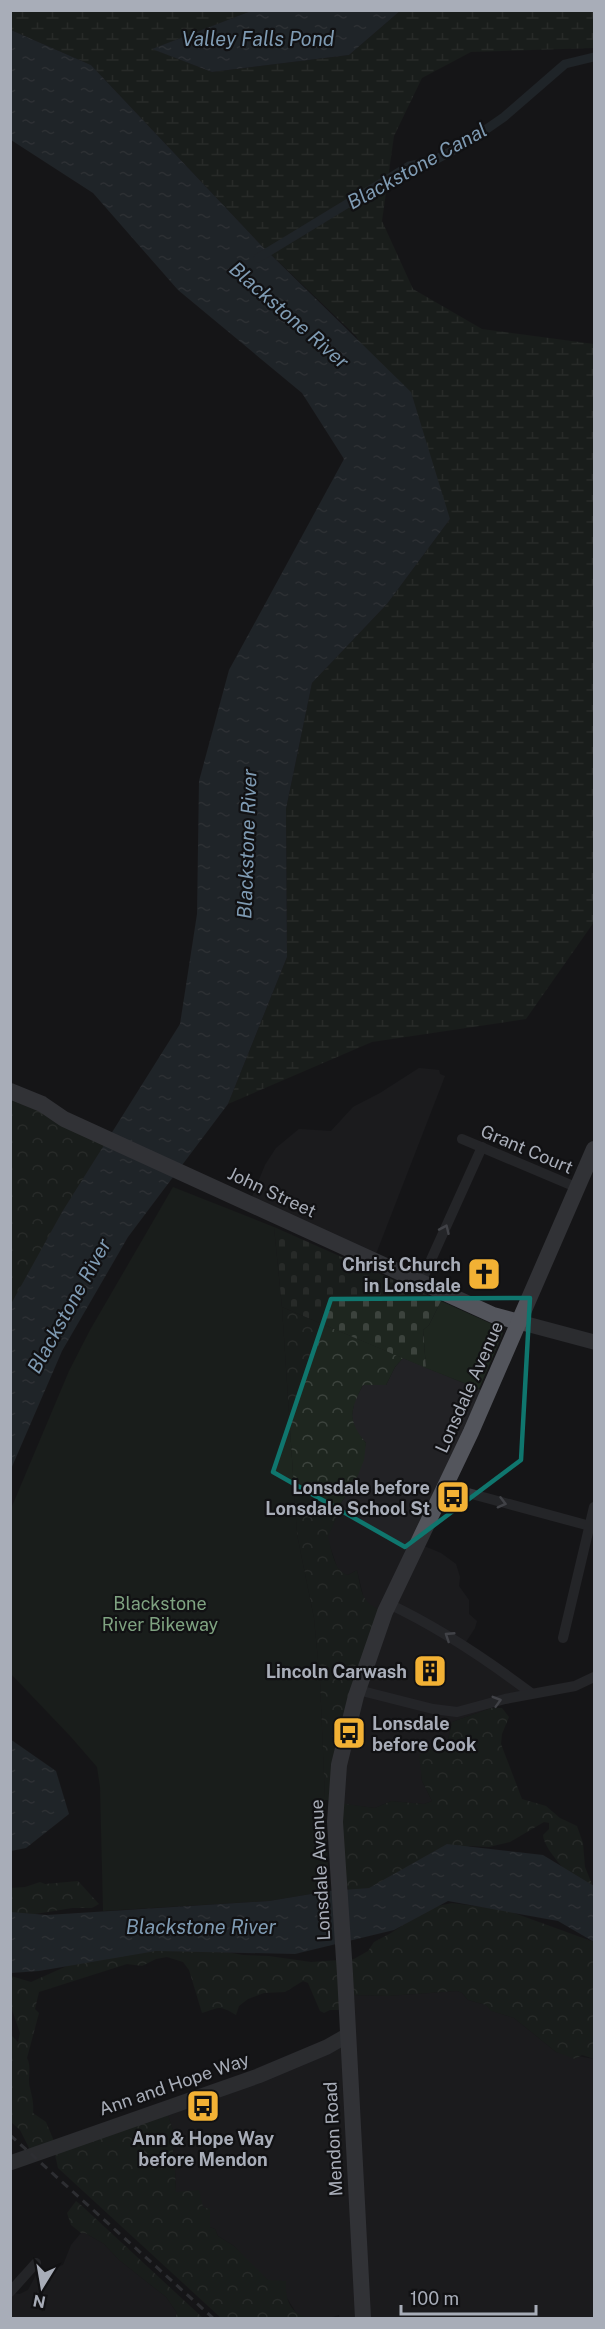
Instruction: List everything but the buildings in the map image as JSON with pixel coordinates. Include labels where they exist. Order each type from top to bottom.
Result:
[{"type":"main road","name":"John Street","points":[[10,1091],[42,1104],[64,1119],[493,1315],[519,1322]]},
{"type":"main road","points":[[10,1103],[64,1119]]},
{"type":"main road","name":"Lonsdale Avenue","points":[[344,1957],[335,1822],[336,1793],[339,1765],[358,1690],[389,1604],[446,1487],[594,1149]]},
{"type":"main road","points":[[519,1322],[594,1342]]},
{"type":"main road","name":"Mendon Road","points":[[344,1957],[363,2319]]},
{"type":"main road","name":"Ann and Hope Way","points":[[10,2163],[258,2076],[327,2047],[348,2035]]},
{"type":"street","name":"Grant Court","points":[[462,1139],[578,1188]]},
{"type":"street","points":[[421,1282],[482,1147]]},
{"type":"street","points":[[446,1487],[590,1526]]},
{"type":"street","points":[[563,1638],[594,1507]]},
{"type":"street","points":[[389,1604],[439,1629],[492,1663],[531,1694]]},
{"type":"street","points":[[358,1690],[434,1709],[457,1712],[575,1686],[594,1677]]},
{"type":"street","points":[[10,2292],[36,2263]]},
{"type":"highlighted area","points":[[530,1298],[521,1460],[405,1547],[273,1472],[331,1299]]},
{"type":"shaded area","points":[[419,1068],[439,1070],[440,1074],[445,1076],[374,1259],[252,1197],[265,1165],[276,1148],[299,1129],[331,1131],[353,1107]]},
{"type":"shaded area","points":[[403,1358],[486,1392],[419,1544],[441,1553],[456,1564],[460,1577],[459,1586],[469,1600],[469,1614],[477,1621],[464,1645],[526,1691],[491,1708],[452,1722],[448,1740],[420,1755],[422,1781],[432,1801],[424,1804],[391,1801],[375,1808],[335,1803],[383,1611],[364,1600],[357,1570],[348,1575],[341,1573],[327,1537],[341,1503],[356,1480],[366,1443],[355,1430],[352,1416],[354,1402],[363,1385],[386,1385],[395,1367]]},
{"type":"shaded area","points":[[457,1991],[468,2000],[486,2005],[492,2011],[514,2018],[556,2052],[594,2059],[594,2318],[340,2318],[339,2315],[329,2318],[302,2317],[297,2314],[285,2295],[253,2267],[234,2246],[218,2236],[215,2229],[210,2227],[210,2210],[203,2207],[200,2202],[176,2192],[173,2130],[166,2109],[344,2037],[350,1995],[388,1996]]},
{"type":"shaded area","points":[[81,2233],[104,2244],[119,2260],[166,2297],[177,2313],[175,2318],[11,2318],[11,2293],[20,2294],[28,2290],[36,2275],[63,2265],[71,2245]]},
{"type":"green space","points":[[11,11],[251,11],[153,49],[212,72],[349,55],[400,11],[593,11],[594,48],[471,52],[422,78],[394,136],[382,221],[413,289],[482,329],[594,344],[594,922],[526,1019],[372,1042],[228,1104],[287,957],[286,809],[312,683],[387,604],[450,519],[356,336],[260,244],[91,65],[11,30]]},
{"type":"green space","points":[[11,1092],[110,1138],[11,1305]]},
{"type":"green space","name":"Blackstone River Bikeway","points":[[173,1187],[274,1227],[282,1307],[297,1534],[314,1618],[320,1680],[329,1891],[269,1901],[103,1911],[100,1787],[97,1767],[11,1674],[10,1511],[69,1371],[90,1330]]},
{"type":"green space","points":[[274,1227],[441,1301],[429,1325],[423,1330],[426,1368],[282,1307]]},
{"type":"green space","points":[[441,1301],[503,1329],[479,1389],[426,1368],[423,1330],[429,1325]]},
{"type":"green space","points":[[282,1307],[403,1358],[395,1367],[386,1385],[363,1385],[355,1401],[352,1415],[356,1428],[366,1443],[364,1460],[356,1480],[341,1503],[328,1537],[337,1565],[343,1573],[348,1575],[357,1570],[361,1590],[366,1600],[375,1608],[383,1611],[335,1800],[325,1800],[320,1680],[314,1618],[297,1534]]},
{"type":"green space","points":[[491,1708],[502,1708],[509,1717],[502,1734],[501,1744],[522,1799],[546,1806],[560,1818],[577,1826],[583,1843],[585,1867],[594,1889],[589,1896],[549,1850],[543,1835],[549,1829],[549,1823],[544,1822],[510,1842],[489,1847],[470,1846],[369,1888],[349,1891],[335,1851],[339,1803],[375,1808],[391,1801],[424,1804],[432,1801],[422,1781],[419,1755],[448,1740],[452,1722]]},
{"type":"green space","points":[[78,1881],[99,1904],[92,1908],[72,1908],[11,1918],[11,1888],[25,1887],[40,1882],[45,1884]]},
{"type":"green space","points":[[452,1903],[506,1910],[594,1942],[594,2059],[582,2055],[575,2059],[556,2052],[514,2018],[491,2011],[486,2005],[468,2000],[457,1991],[388,1996],[350,1995],[346,2010],[330,2010],[324,2013],[320,2011],[308,1983],[303,1981],[285,1992],[264,1993],[248,1999],[239,2006],[236,2015],[220,2008],[202,2013],[189,1970],[183,1962],[167,1957],[156,1959],[142,1966],[127,1964],[39,1992],[35,2009],[39,2013],[27,2058],[29,2084],[33,2113],[46,2122],[54,2141],[166,2109],[173,2130],[176,2192],[199,2190],[203,2207],[210,2209],[210,2227],[215,2229],[218,2236],[234,2246],[268,2280],[286,2281],[290,2305],[298,2313],[311,2318],[221,2318],[58,2168],[53,2146],[31,2152],[20,2130],[11,2122],[11,2035],[18,2042],[20,2033],[11,2007],[11,1976],[31,1982],[96,1953],[200,1947],[243,1955],[311,1962],[354,1959],[368,1951],[374,1942],[415,1917],[438,1906]]},
{"type":"green space","points":[[76,2201],[203,2318],[175,2318],[177,2313],[166,2297],[119,2260],[104,2244],[81,2233],[71,2225],[67,2213]]},
{"type":"water","name":"Valley Falls Pond","points":[[251,11],[400,11],[349,55],[212,72],[152,49]]},
{"type":"water","name":"Blackstone River","points":[[11,30],[91,65],[260,244],[411,392],[450,519],[387,604],[312,683],[286,809],[287,957],[228,1104],[128,1237],[62,1351],[11,1469],[11,1304],[62,1212],[180,1024],[197,914],[199,781],[229,670],[344,459],[302,393],[178,290],[93,193],[11,140]]},
{"type":"water","points":[[10,1739],[56,1771],[69,1814],[26,1848],[11,1851]]},
{"type":"water","name":"Blackstone River","points":[[447,1844],[543,1855],[594,1886],[594,1942],[558,1921],[448,1901],[394,1930],[295,1954],[156,1951],[39,1971],[11,1973],[11,1912],[47,1915],[269,1901],[329,1891],[369,1888]]},
{"type":"waterway","name":"Blackstone Canal","points":[[258,258],[409,166],[433,161],[465,144],[504,117],[565,64],[594,57]]},
{"type":"railway","points":[[10,2135],[213,2318]]},
{"type":"place","name":"Christ Church in Lonsdale","points":[[484,1274]]},
{"type":"place","name":"Lonsdale before Lonsdale School St","points":[[453,1497]]},
{"type":"place","name":"Lincoln Carwash","points":[[430,1671]]},
{"type":"place","name":"Lonsdale before Cook","points":[[349,1733]]},
{"type":"place","name":"Ann & Hope Way before Mendon","points":[[203,2106]]}]
